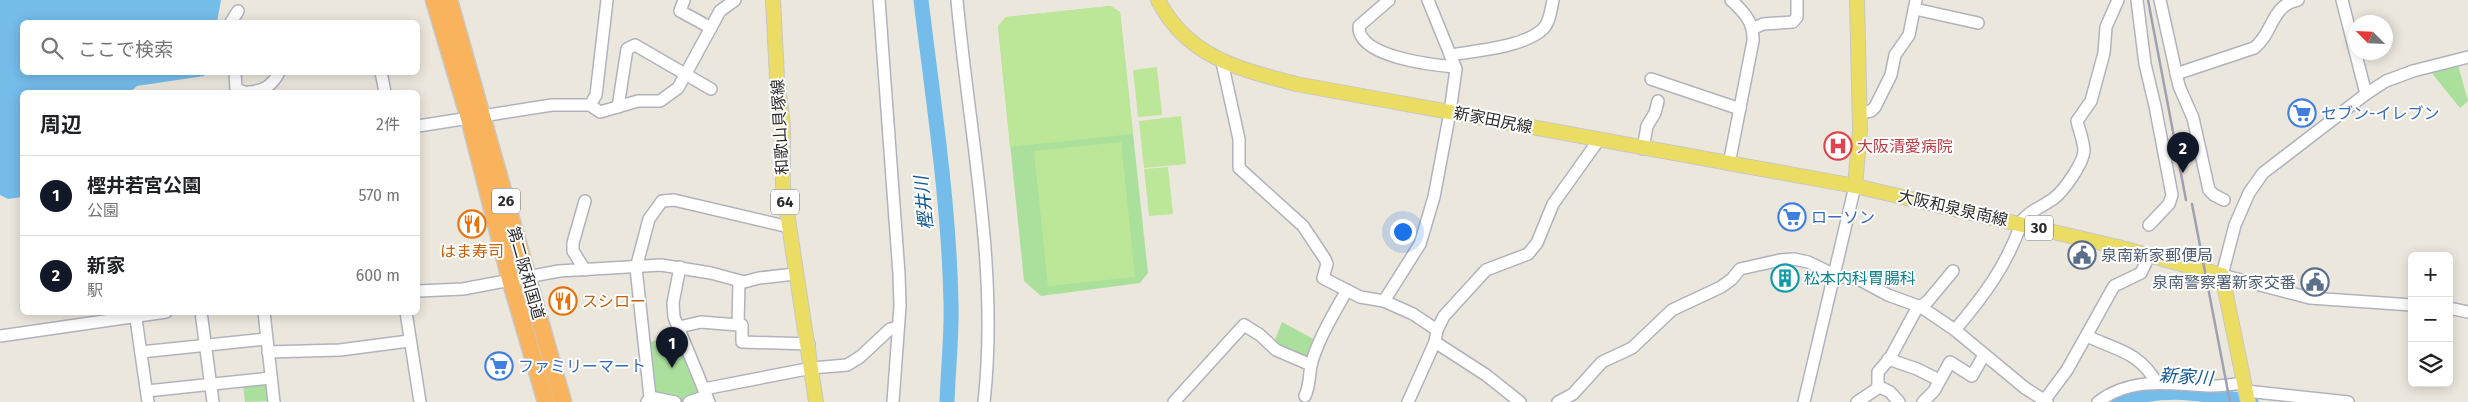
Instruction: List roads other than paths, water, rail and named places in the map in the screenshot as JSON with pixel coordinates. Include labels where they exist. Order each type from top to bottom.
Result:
[{"type":"highway","name":"第二阪和国道","points":[[434,0],[528,278],[563,402]]},
{"type":"highway","name":"第二阪和国道","points":[[449,0],[510,279],[546,402]]},
{"type":"main road","name":"和歌山貝塚線","points":[[773,0],[777,78],[783,124],[783,186],[795,274],[809,344],[816,402]]},
{"type":"main road","name":"新家田尻線","points":[[1158,0],[1170,21],[1182,35],[1208,54],[1243,70],[1296,84],[1598,141],[1855,186]]},
{"type":"main road","points":[[1855,186],[1860,113],[1857,0]]},
{"type":"main road","name":"大阪和泉泉南線","points":[[1855,186],[2020,224],[2222,275]]},
{"type":"main road","points":[[2222,275],[2246,393]]},
{"type":"street","points":[[590,105],[596,95],[606,0]]},
{"type":"street","points":[[684,0],[680,11],[711,28]]},
{"type":"street","points":[[420,126],[552,105],[590,105],[600,112],[638,102],[660,101],[678,88],[720,11],[735,0]]},
{"type":"street","points":[[880,0],[899,274],[898,327],[892,402]]},
{"type":"street","points":[[957,0],[983,211],[989,291],[988,373],[984,402]]},
{"type":"street","points":[[1389,0],[1359,26],[1361,36],[1366,42],[1399,58],[1425,64],[1455,66]]},
{"type":"street","points":[[1384,301],[1420,244],[1434,197],[1450,112],[1455,66],[1428,0]]},
{"type":"street","points":[[1450,55],[1493,48],[1526,38],[1542,30],[1546,25],[1553,0]]},
{"type":"street","points":[[1729,164],[1754,40],[1754,28],[1744,13],[1731,0]]},
{"type":"street","points":[[1754,28],[1763,24],[1793,22],[1797,17],[1797,0]]},
{"type":"street","points":[[1955,330],[1998,275],[2009,255],[2020,224],[2027,214],[2054,199],[2065,188],[2079,164],[2084,152],[2077,121],[2091,101],[2104,53],[2106,27],[2118,0]]},
{"type":"street","points":[[2137,0],[2144,64],[2155,106],[2172,195],[2170,204],[2149,225]]},
{"type":"street","points":[[2160,0],[2176,74],[2193,118],[2209,190],[2224,200]]},
{"type":"street","points":[[2176,74],[2254,48],[2260,43],[2281,7],[2298,0]]},
{"type":"street","points":[[2342,0],[2366,94]]},
{"type":"street","points":[[1860,113],[1871,111],[1875,107],[1891,75],[1895,55],[1909,35],[1916,5],[1978,23]]},
{"type":"street","points":[[232,20],[238,10]]},
{"type":"street","points":[[618,107],[627,49],[634,45],[711,89]]},
{"type":"street","points":[[2408,305],[2310,298],[2222,275],[2235,226],[2249,193],[2263,173],[2366,94],[2386,81],[2413,71],[2468,58]]},
{"type":"street","points":[[1222,62],[1239,139],[1240,168],[1303,226],[1327,264],[1323,278],[1366,299],[1384,301],[1413,314],[1438,330]]},
{"type":"street","points":[[235,75],[236,89],[239,90]]},
{"type":"street","points":[[260,90],[274,83],[278,75]]},
{"type":"street","points":[[382,75],[385,90]]},
{"type":"street","points":[[1651,79],[1740,109]]},
{"type":"street","points":[[1643,149],[1647,126],[1655,113],[1658,101]]},
{"type":"street","points":[[1408,402],[1435,342],[1444,316],[1486,270],[1528,254],[1537,243],[1554,204],[1598,141]]},
{"type":"street","points":[[1804,402],[1855,186]]},
{"type":"street","points":[[675,402],[648,400],[636,268],[649,219],[662,201],[666,199],[789,227]]},
{"type":"street","points":[[585,201],[573,243],[573,251],[585,270]]},
{"type":"street","points":[[1558,402],[1572,394],[1602,362],[1632,348],[1672,310],[1721,287],[1732,279],[1740,269],[1780,260],[1794,259],[1808,262],[1835,275],[1862,281],[1888,296],[1921,307],[1955,330],[2042,401],[2067,370],[2088,336],[2114,286],[2141,273],[2149,256]]},
{"type":"street","points":[[420,290],[463,289],[559,271],[636,268],[661,265],[711,272],[744,282],[759,278],[795,274]]},
{"type":"street","points":[[680,267],[673,303],[674,317],[706,396]]},
{"type":"street","points":[[1878,386],[1878,372],[1888,359],[1912,316],[1928,301],[1953,271]]},
{"type":"street","points":[[738,325],[739,281]]},
{"type":"street","points":[[1305,396],[1310,384],[1311,366],[1329,322],[1347,290]]},
{"type":"street","points":[[2453,309],[2468,312]]},
{"type":"street","points":[[0,336],[135,315],[147,397],[211,384],[271,378]]},
{"type":"street","points":[[202,315],[214,402]]},
{"type":"street","points":[[264,315],[274,402]]},
{"type":"street","points":[[406,315],[420,402]]},
{"type":"street","points":[[679,327],[700,322],[742,325],[742,342],[809,344]]},
{"type":"street","points":[[1174,402],[1244,325],[1260,335],[1276,350],[1311,366]]},
{"type":"street","points":[[689,402],[812,368],[847,365],[860,357],[879,338],[898,327]]},
{"type":"street","points":[[2088,336],[2134,355],[2151,372],[2157,383]]},
{"type":"street","points":[[141,352],[266,339]]},
{"type":"street","points":[[268,352],[340,350],[409,341]]},
{"type":"street","points":[[1435,342],[1486,375],[1520,402]]},
{"type":"street","points":[[1923,402],[1934,391],[1938,380],[1950,362],[1972,376],[1984,355]]},
{"type":"street","points":[[1888,359],[1917,369],[1938,380]]},
{"type":"street","points":[[2098,402],[2120,390],[2138,384],[2157,383],[2215,386],[2246,393],[2348,402]]},
{"type":"street","points":[[1857,402],[1878,386]]},
{"type":"street","points":[[1878,386],[1890,392],[1899,402]]},
{"type":"water","points":[[0,0],[221,0],[217,20],[20,20],[20,75],[205,75],[137,86],[132,90],[20,90],[20,197],[8,199],[0,195]]},
{"type":"waterway","name":"樫井川","points":[[921,0],[940,151],[950,265],[951,328],[947,402]]},
{"type":"waterway","name":"新家川","points":[[2119,402],[2135,397],[2168,392],[2218,396],[2251,402]]},
{"type":"railway","points":[[2148,0],[2186,200]]},
{"type":"railway","points":[[2192,204],[2230,402]]},
{"type":"place","name":"セブン-イレブン","points":[[2302,113]]},
{"type":"place","name":"大阪清愛病院","points":[[1838,146]]},
{"type":"place","name":"新家","points":[[2183,173]]},
{"type":"place","name":"ローソン","points":[[1792,217]]},
{"type":"place","name":"はま寿司","points":[[472,224]]},
{"type":"place","name":"泉南新家郵便局","points":[[2082,255]]},
{"type":"place","name":"松本内科胃腸科","points":[[1785,278]]},
{"type":"place","name":"泉南警察署新家交番","points":[[2315,282]]},
{"type":"place","name":"スシロー","points":[[563,301]]},
{"type":"place","name":"ファミリーマート","points":[[499,366]]},
{"type":"place","name":"樫井若宮公園","points":[[672,368]]}]
